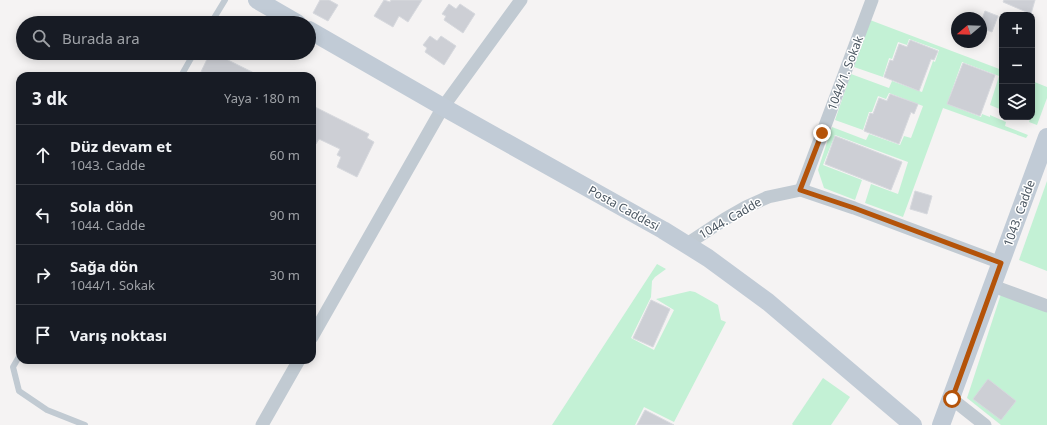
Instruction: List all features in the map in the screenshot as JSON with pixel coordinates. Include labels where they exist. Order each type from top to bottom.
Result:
[{"type":"street","points":[[257,0],[285,16]]},
{"type":"street","points":[[316,330],[443,107],[520,0]]},
{"type":"street","name":"1044/1. Sokak","points":[[800,190],[872,0]]},
{"type":"street","name":"Posta Caddesi","points":[[316,34],[687,244],[768,302],[913,425]]},
{"type":"street","name":"1043. Cadde","points":[[941,425],[952,399],[1047,137]]},
{"type":"street","points":[[800,190],[854,208],[1001,263]]},
{"type":"street","name":"1044. Cadde","points":[[687,244],[746,207],[768,197],[800,190]]},
{"type":"street","points":[[993,286],[1047,306]]},
{"type":"street","points":[[262,425],[297,364]]},
{"type":"street","points":[[952,399],[985,425]]},
{"type":"lane","points":[[215,16],[225,0]]},
{"type":"lane","points":[[183,72],[190,60]]},
{"type":"lane","points":[[16,362],[13,367],[19,391],[47,410],[85,425]]},
{"type":"green space","points":[[870,20],[999,69],[999,76],[962,62],[947,104],[981,117],[982,114],[990,117],[990,115],[1006,122],[1005,126],[1028,135],[1026,138],[943,108],[903,217],[865,203],[871,184],[898,194],[908,162],[835,135],[823,165],[862,180],[855,200],[824,188],[818,170],[832,127],[866,140],[869,134],[900,145],[904,136],[911,138],[923,106],[889,93],[886,99],[878,96],[872,112],[869,112],[863,130],[835,120],[851,74],[889,88],[892,81],[922,92],[933,61],[935,62],[939,50],[909,39],[907,45],[898,42],[892,59],[889,58],[883,77],[854,67]]},
{"type":"green space","points":[[999,76],[999,109],[990,105]]},
{"type":"green space","points":[[1035,82],[1047,87],[1047,98],[1037,125],[1029,122],[1030,120],[1035,120]]},
{"type":"green space","points":[[1047,181],[1047,271],[1019,260]]},
{"type":"green space","points":[[657,264],[666,269],[652,281],[651,297],[631,338],[654,350],[674,310],[656,299],[690,291],[695,292],[718,305],[721,320],[726,322],[674,422],[644,407],[635,425],[552,425]]},
{"type":"green space","points":[[1001,294],[1047,311],[1047,425],[1001,425],[967,398]]},
{"type":"green space","points":[[823,378],[850,397],[831,425],[793,425],[792,424]]},
{"type":"building","points":[[320,0],[329,0],[338,5],[328,21],[313,13]]},
{"type":"building","points":[[384,0],[390,2],[391,0],[422,0],[408,22],[399,16],[393,27],[374,16]]},
{"type":"building","points":[[1004,0],[1035,0],[1032,12],[1026,12],[1003,2]]},
{"type":"building","points":[[449,4],[456,9],[460,4],[475,14],[463,33],[444,20],[446,16],[442,14]]},
{"type":"building","points":[[985,11],[998,16],[992,32],[987,30],[987,12]]},
{"type":"building","points":[[430,36],[437,41],[441,36],[456,46],[444,65],[425,52],[427,48],[423,45]]},
{"type":"building","points":[[910,40],[938,51],[934,60],[931,59],[919,91],[884,77],[890,60],[893,61],[899,44],[907,47]]},
{"type":"building","points":[[207,60],[228,60],[252,72],[201,72]]},
{"type":"building","points":[[963,63],[995,75],[980,116],[947,104]]},
{"type":"building","points":[[890,94],[918,104],[914,114],[911,112],[899,144],[864,131],[870,113],[873,114],[879,98],[887,101]]},
{"type":"building","points":[[316,108],[369,134],[367,138],[374,142],[357,177],[337,167],[341,157],[337,155],[340,149],[319,139],[316,144]]},
{"type":"building","points":[[835,136],[902,162],[891,190],[825,164]]},
{"type":"building","points":[[915,191],[932,196],[927,214],[910,209]]},
{"type":"building","points":[[651,300],[670,309],[653,347],[633,338]]},
{"type":"building","points":[[988,379],[1016,401],[1001,420],[973,399]]},
{"type":"building","points":[[645,410],[674,425],[637,425]]},
{"type":"route","points":[[822,133],[800,190],[854,208],[1001,263],[952,399]]}]
